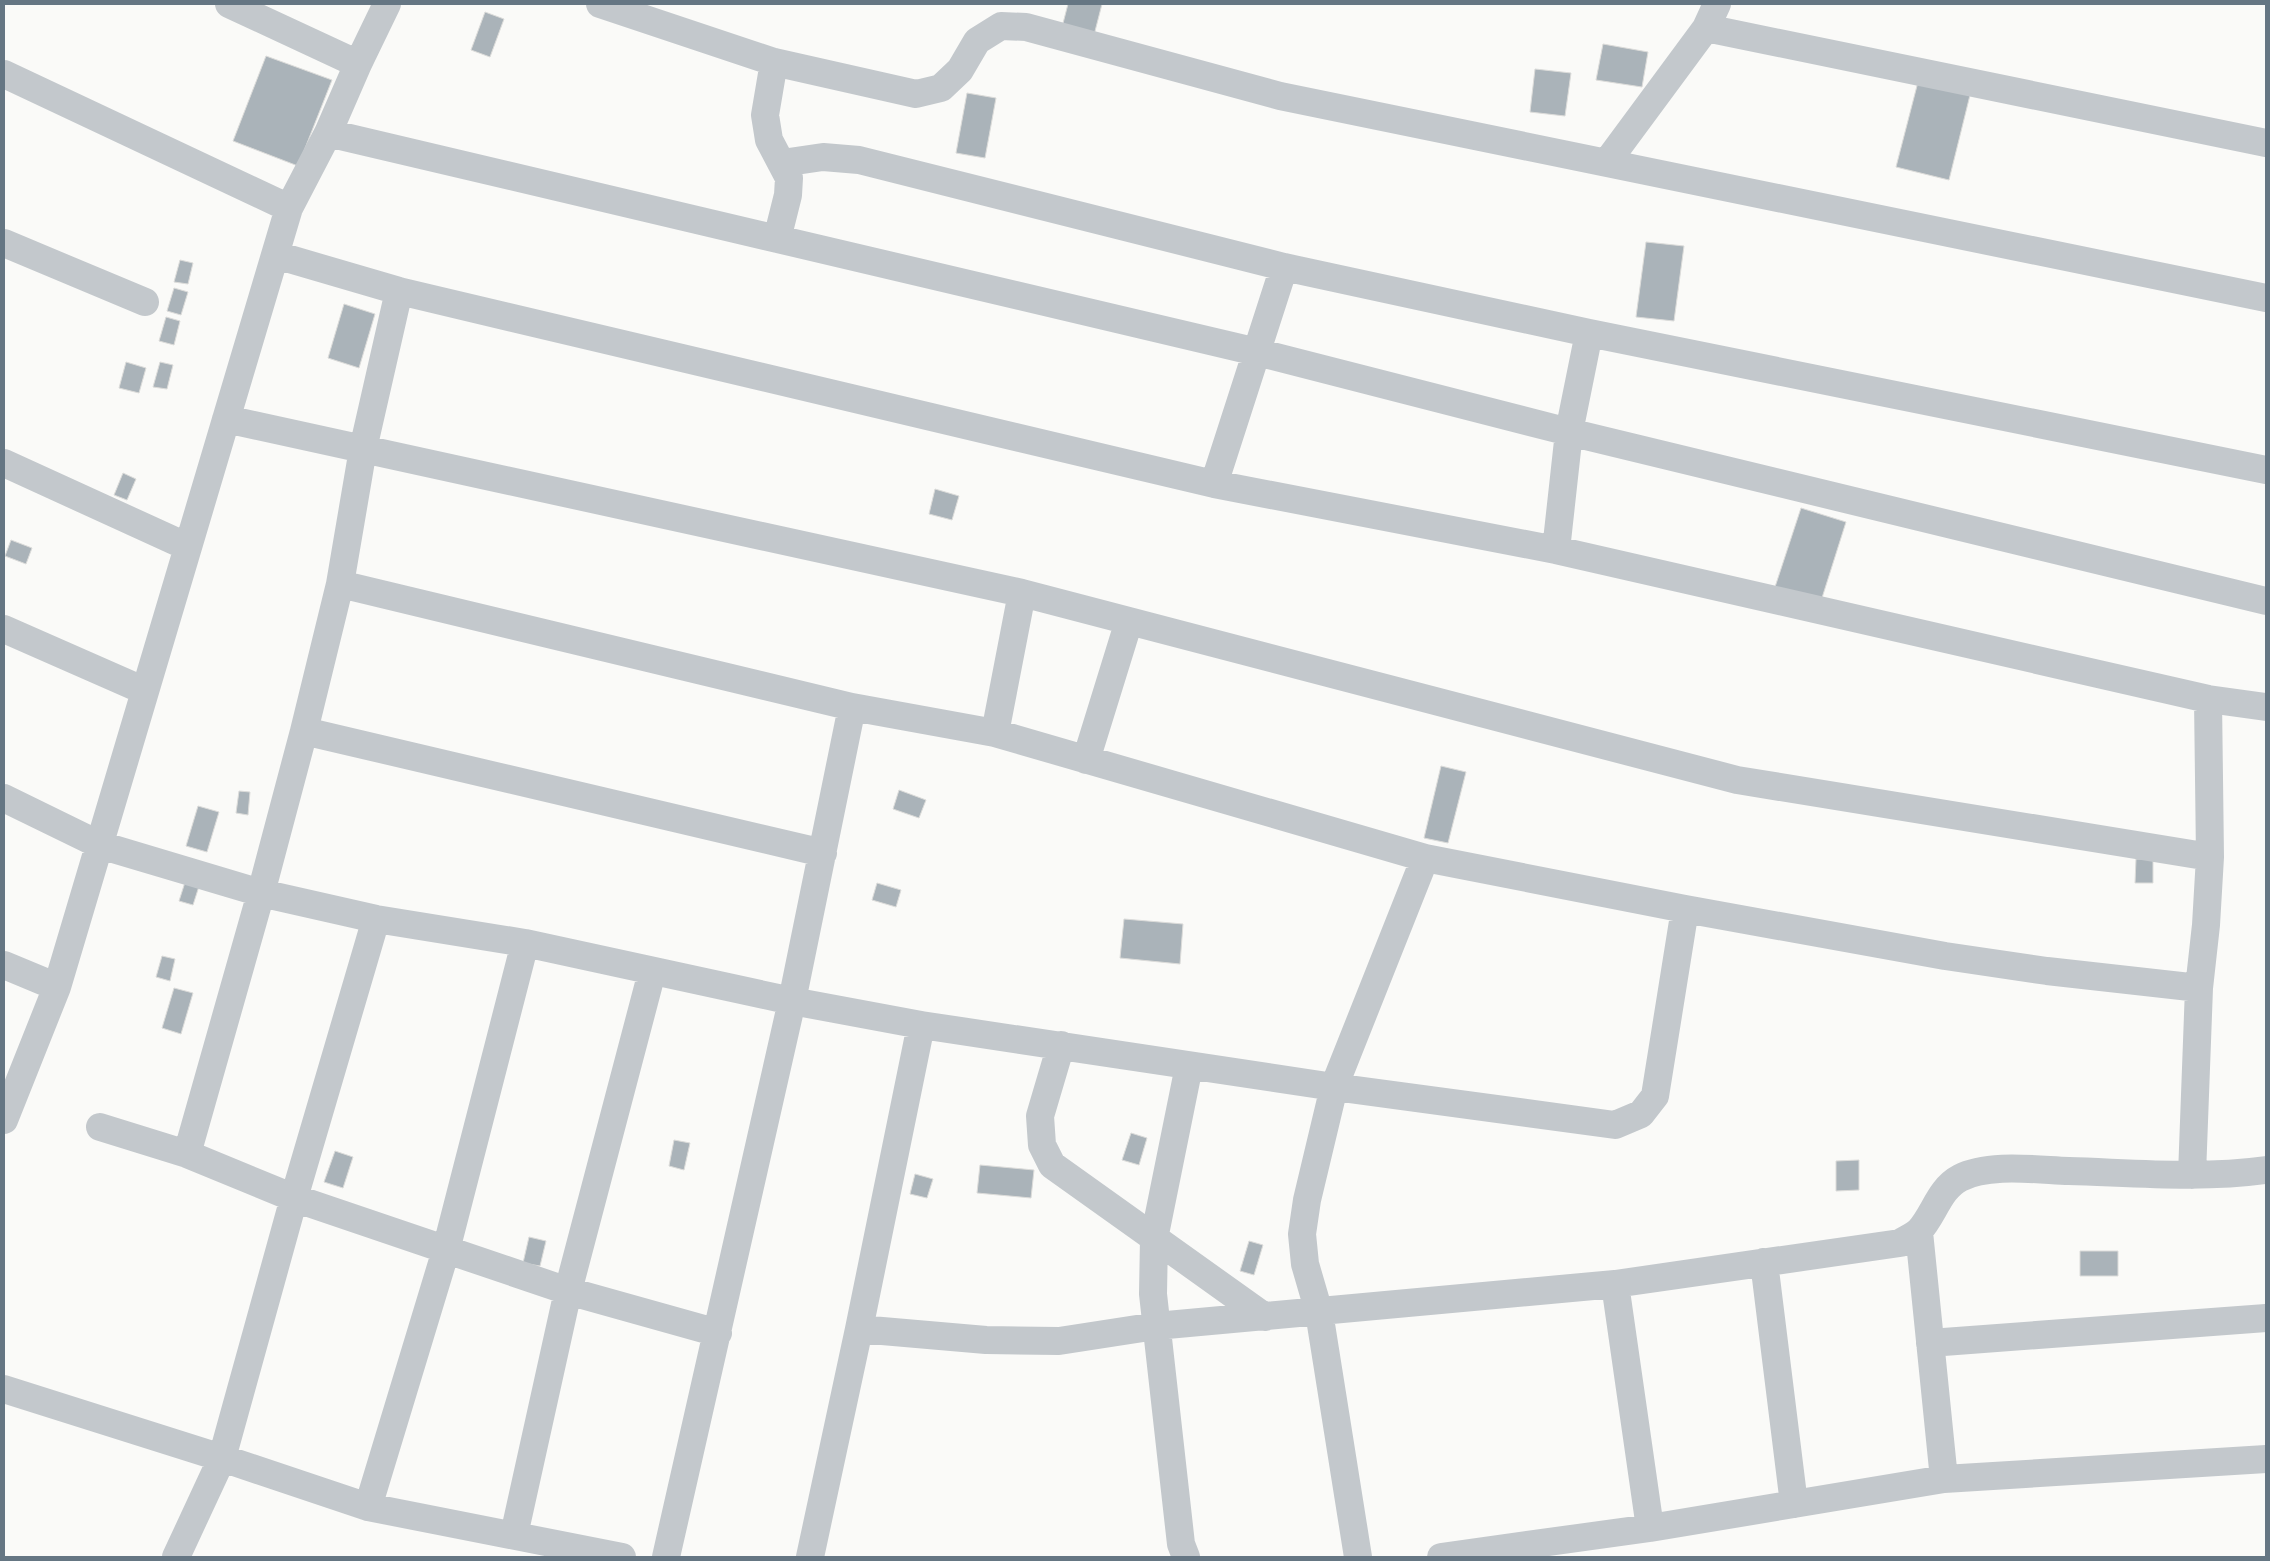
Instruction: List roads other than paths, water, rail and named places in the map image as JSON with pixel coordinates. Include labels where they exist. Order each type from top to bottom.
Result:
[{"type":"street","points":[[229,4],[358,64]]},
{"type":"street","points":[[4,1118],[57,987],[290,208],[328,133],[387,4]]},
{"type":"street","points":[[600,4],[774,62],[916,94],[941,88],[960,70],[978,41],[1001,26],[1026,27],[1280,96],[2266,298]]},
{"type":"street","points":[[1607,162],[1706,28],[1717,4]]},
{"type":"street","points":[[1706,28],[2266,143]]},
{"type":"street","points":[[774,62],[765,115],[769,140],[789,178],[788,196],[777,238]]},
{"type":"street","points":[[4,74],[290,208]]},
{"type":"street","points":[[328,133],[1257,352],[1569,432],[2266,601]]},
{"type":"street","points":[[782,163],[823,156],[859,160],[1284,267],[1589,333],[2266,470]]},
{"type":"street","points":[[4,244],[145,302]]},
{"type":"street","points":[[276,255],[399,291],[1214,484],[1556,550],[2208,699],[2266,707]]},
{"type":"street","points":[[1214,484],[1284,267]]},
{"type":"street","points":[[187,1154],[261,893],[304,731],[340,584],[363,450],[399,291]]},
{"type":"street","points":[[1556,550],[1569,432],[1589,333]]},
{"type":"street","points":[[226,419],[1022,593],[1737,780],[2210,857]]},
{"type":"street","points":[[4,462],[188,547]]},
{"type":"street","points":[[340,584],[852,707],[995,733],[1425,858],[1684,909],[1945,956],[2047,971],[2199,988]]},
{"type":"street","points":[[995,733],[1022,593]]},
{"type":"street","points":[[1086,760],[1129,621]]},
{"type":"street","points":[[4,628],[145,691]]},
{"type":"street","points":[[2192,1174],[2199,988],[2206,925],[2210,857],[2208,699]]},
{"type":"street","points":[[666,1557],[792,1001],[852,707]]},
{"type":"street","points":[[304,731],[823,853]]},
{"type":"street","points":[[4,798],[100,845],[261,893],[376,919],[525,943],[792,1001],[921,1025],[1334,1087],[1615,1125],[1641,1114],[1655,1096],[1684,909]]},
{"type":"street","points":[[1358,1557],[1319,1312],[1305,1264],[1302,1234],[1307,1200],[1334,1087],[1425,858]]},
{"type":"street","points":[[176,1557],[222,1458],[294,1198],[376,919]]},
{"type":"street","points":[[368,1507],[446,1250],[525,943]]},
{"type":"street","points":[[4,965],[57,987]]},
{"type":"street","points":[[514,1535],[568,1291],[652,972]]},
{"type":"street","points":[[810,1557],[921,1025]]},
{"type":"street","points":[[1061,1045],[1040,1116],[1042,1145],[1052,1165],[1265,1317]]},
{"type":"street","points":[[1186,1557],[1181,1544],[1152,1294],[1154,1239],[1189,1066]]},
{"type":"street","points":[[100,1127],[187,1154],[294,1198],[568,1291],[718,1333]]},
{"type":"street","points":[[859,1329],[986,1340],[1060,1341],[1156,1326],[1616,1284],[1900,1243],[1918,1232],[1948,1187],[1961,1178],[1981,1171],[2013,1169],[2237,1174],[2266,1170]]},
{"type":"street","points":[[1918,1232],[1944,1479]]},
{"type":"street","points":[[1764,1262],[1794,1504]]},
{"type":"street","points":[[1616,1284],[1650,1528]]},
{"type":"street","points":[[1930,1343],[2266,1318]]},
{"type":"street","points":[[4,1389],[222,1458],[368,1507],[622,1557]]},
{"type":"street","points":[[1441,1557],[1650,1528],[1944,1479],[2266,1459]]}]
